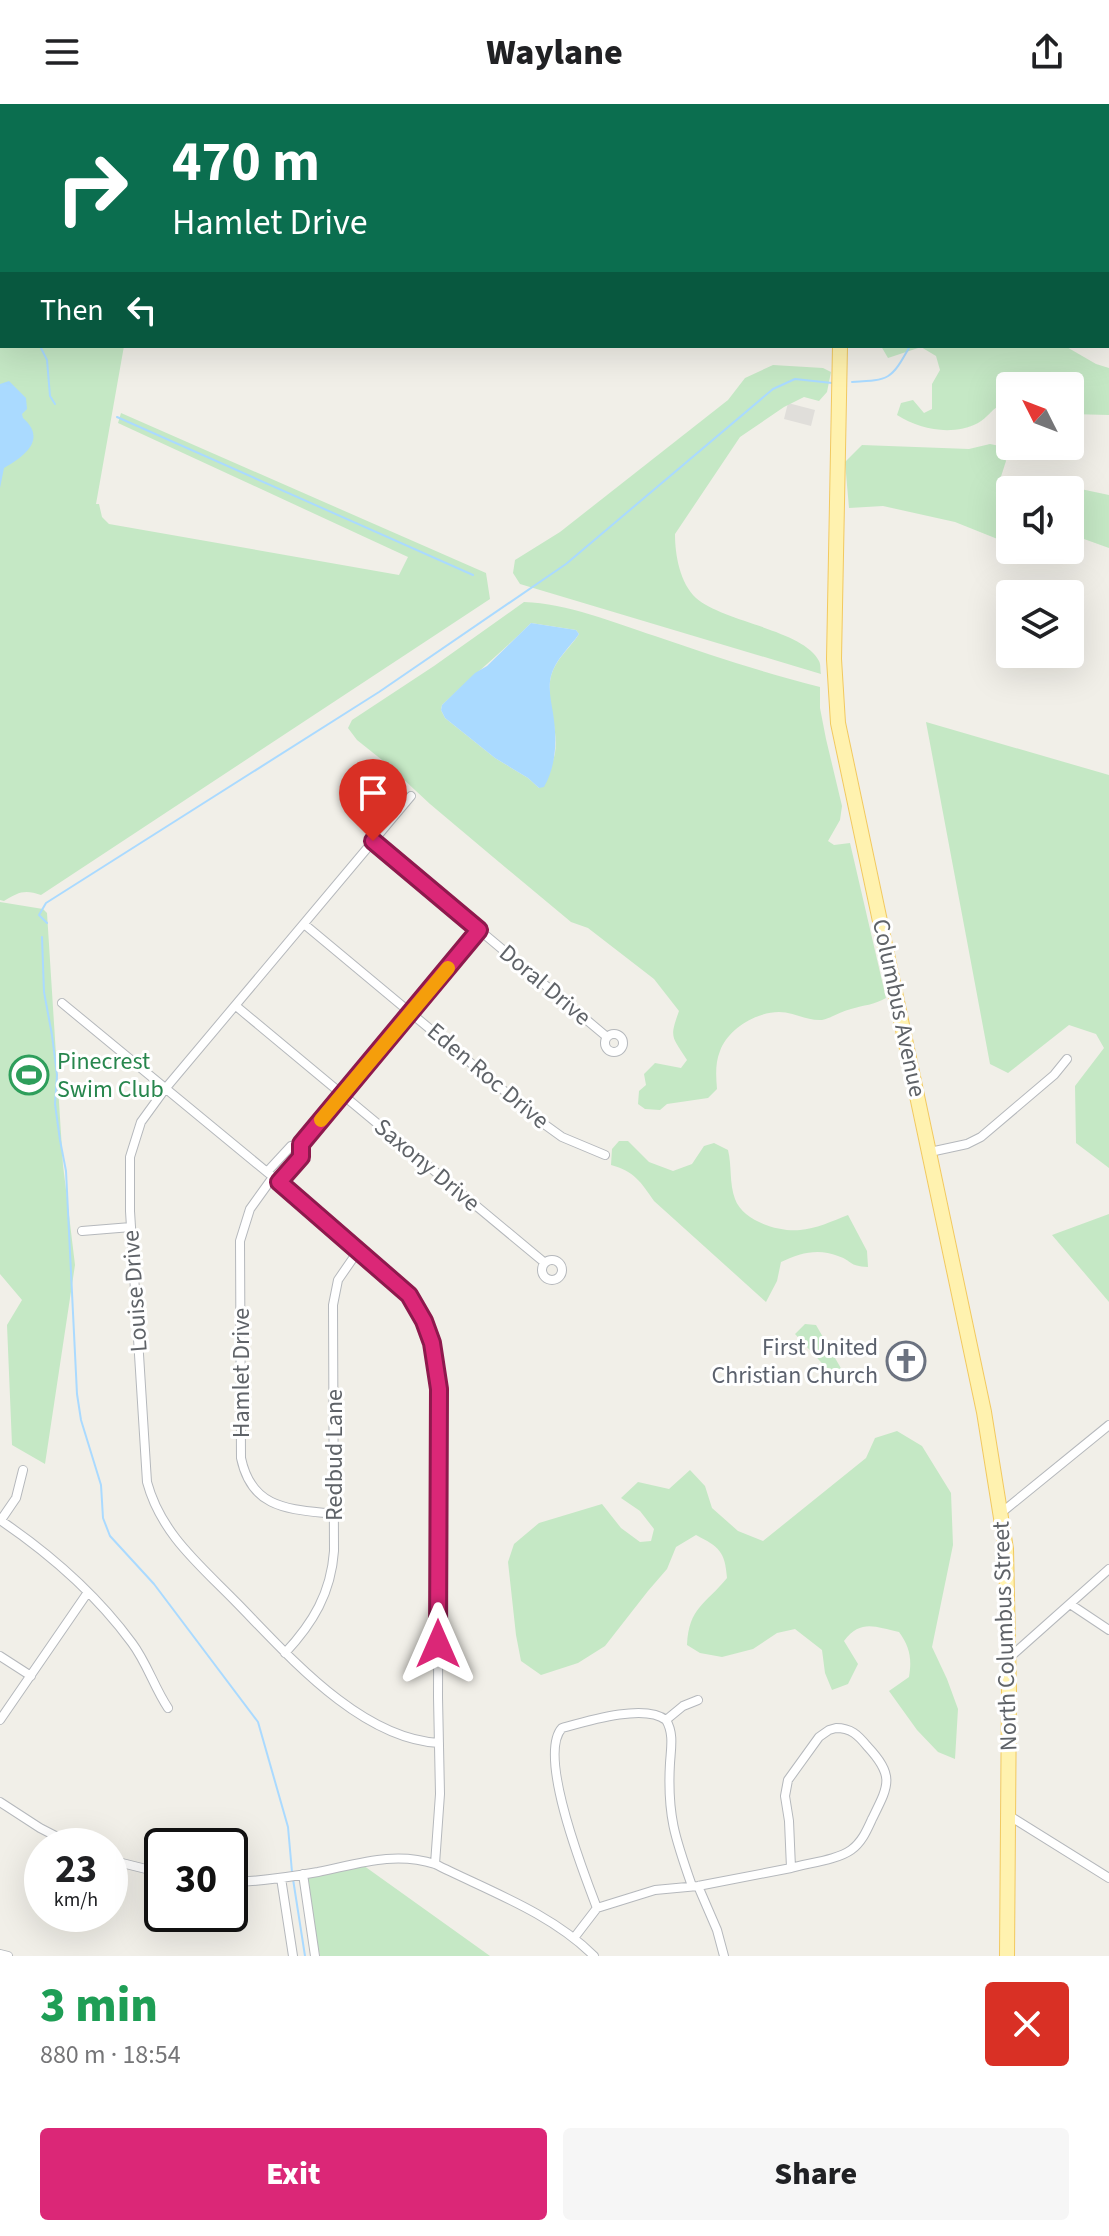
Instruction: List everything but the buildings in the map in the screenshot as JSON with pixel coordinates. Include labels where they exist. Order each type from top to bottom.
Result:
[{"type":"main road","name":"Columbus Avenue","points":[[840,348],[835,690],[838,723],[965,1320]]},
{"type":"main road","name":"North Columbus Street","points":[[965,1320],[985,1415],[1006,1549],[1009,1659],[1007,1956]]},
{"type":"street","name":"Louise Drive","points":[[411,796],[165,1089],[141,1122],[130,1157],[131,1227],[145,1462],[150,1495],[168,1531],[285,1653],[325,1690],[399,1734],[439,1743]]},
{"type":"street","name":"Doral Drive","points":[[373,841],[607,1037]]},
{"type":"street","name":"Eden Roc Drive","points":[[304,924],[556,1133],[605,1155]]},
{"type":"street","name":"Hamlet Drive","points":[[334,1514],[287,1508],[270,1502],[251,1485],[246,1474],[241,1458],[240,1241],[243,1225],[291,1146],[301,1144],[479,930]]},
{"type":"street","points":[[62,1003],[273,1177],[409,1295],[428,1332],[438,1372],[440,1794],[435,1864]]},
{"type":"street","name":"Saxony Drive","points":[[236,1006],[545,1263]]},
{"type":"street","points":[[930,1152],[967,1144],[981,1137],[1054,1075],[1067,1059]]},
{"type":"street","name":"Hamlet Drive","points":[[273,1177],[301,1157],[301,1144]]},
{"type":"street","points":[[82,1231],[131,1227]]},
{"type":"street","name":"Redbud Lane","points":[[285,1653],[311,1622],[327,1591],[333,1561],[334,1293],[341,1274],[358,1251]]},
{"type":"street","points":[[1001,1513],[1109,1425]]},
{"type":"street","points":[[23,1470],[16,1498],[0,1520],[53,1559],[88,1592],[133,1644],[168,1708]]},
{"type":"street","points":[[1009,1659],[1109,1569]]},
{"type":"street","points":[[0,1720],[88,1592]]},
{"type":"street","points":[[1070,1604],[1109,1630]]},
{"type":"street","points":[[0,1656],[31,1676]]},
{"type":"street","points":[[666,1720],[683,1706],[698,1700]]},
{"type":"street","points":[[597,1908],[576,1852],[560,1791],[553,1758],[556,1735],[562,1728],[616,1715],[656,1714],[666,1720],[671,1733],[668,1791],[675,1839],[717,1930],[724,1956]]},
{"type":"street","points":[[574,1938],[597,1908],[641,1893],[791,1868],[838,1857],[853,1849],[864,1835],[885,1793],[886,1775],[880,1760],[850,1730],[836,1728],[822,1734],[788,1780],[785,1796],[791,1868]]},
{"type":"street","points":[[0,1802],[40,1828]]},
{"type":"street","points":[[1008,1815],[1109,1878]]},
{"type":"street","points":[[248,1880],[301,1874],[380,1858],[403,1857],[435,1864],[542,1917],[574,1938],[594,1956]]},
{"type":"street","points":[[301,1874],[315,1956]]},
{"type":"street","points":[[283,1877],[293,1956]]},
{"type":"street","points":[[0,1954],[8,1956]]},
{"type":"shaded area","points":[[788,403],[815,410],[811,426],[784,419]]},
{"type":"green space","points":[[0,348],[124,348],[96,504],[99,504],[102,517],[109,524],[399,575],[408,557],[118,423],[121,413],[486,573],[490,599],[41,895],[22,892],[0,900]]},
{"type":"green space","points":[[882,348],[918,348],[888,358]]},
{"type":"green space","points":[[923,348],[1068,348],[1109,368],[1109,415],[1084,414],[1084,372],[996,372],[996,408],[978,423],[958,429],[937,430],[897,415],[901,403],[913,400],[924,413],[932,409],[932,384],[940,370],[936,356]]},
{"type":"green space","points":[[773,365],[823,368],[831,372],[827,392],[819,401],[804,397],[784,407],[740,437],[675,534],[676,551],[682,577],[696,598],[724,614],[797,641],[811,650],[819,661],[821,674],[520,584],[513,573],[515,560],[560,532],[728,400],[745,378]]},
{"type":"green space","points":[[862,445],[969,449],[996,445],[996,460],[1006,461],[1001,476],[996,476],[996,538],[955,522],[883,506],[849,508],[845,462]]},
{"type":"green space","points":[[1084,490],[1109,495],[1109,548],[1084,539]]},
{"type":"green space","points":[[524,602],[590,614],[820,687],[820,708],[842,806],[840,820],[828,841],[834,845],[850,843],[886,998],[822,1020],[779,1012],[761,1015],[736,1029],[724,1043],[717,1060],[717,1089],[708,1098],[667,1104],[660,1110],[645,1109],[638,1104],[639,1091],[646,1085],[644,1074],[655,1063],[681,1068],[687,1060],[674,1037],[679,1011],[654,979],[588,928],[571,922],[430,804],[357,740],[348,728],[352,720]],"holes":[[[531,623],[576,630],[579,634],[559,659],[551,676],[556,744],[539,788],[445,718],[442,705]]]},
{"type":"green space","points":[[926,722],[1109,775],[1109,1168],[1076,1143],[1075,1086],[1104,1048],[1096,1034],[1069,1025],[1008,1073],[990,1064]]},
{"type":"green space","points":[[0,902],[43,909],[47,913],[63,1165],[75,1265],[45,1464],[12,1445],[7,1325],[22,1300],[0,1274]]},
{"type":"green space","points":[[619,1141],[628,1141],[649,1162],[673,1171],[692,1164],[704,1146],[714,1143],[728,1150],[733,1193],[745,1213],[762,1224],[791,1230],[812,1228],[848,1215],[867,1251],[868,1267],[857,1266],[823,1252],[795,1256],[781,1262],[777,1281],[766,1302],[654,1201],[636,1178],[626,1170],[611,1165],[612,1149]]},
{"type":"green space","points":[[1109,1214],[1109,1302],[1052,1235]]},
{"type":"green space","points":[[805,1324],[816,1325],[850,1384],[843,1386],[795,1334]]},
{"type":"green space","points":[[897,1431],[922,1446],[951,1493],[953,1545],[932,1647],[958,1709],[955,1759],[938,1752],[917,1730],[889,1691],[909,1677],[909,1653],[899,1632],[869,1626],[850,1634],[844,1641],[858,1664],[848,1684],[832,1690],[825,1673],[822,1650],[795,1629],[777,1633],[753,1649],[722,1657],[700,1653],[687,1645],[695,1614],[727,1578],[725,1562],[719,1551],[696,1535],[676,1547],[667,1569],[605,1646],[578,1663],[541,1675],[521,1661],[508,1562],[514,1544],[539,1523],[602,1504],[621,1528],[640,1542],[651,1541],[654,1529],[640,1511],[621,1498],[638,1482],[669,1489],[690,1470],[705,1486],[712,1508],[738,1531],[763,1541],[866,1458],[875,1438]]},
{"type":"green space","points":[[360,1863],[490,1956],[320,1956],[303,1874]]},
{"type":"water","points":[[9,381],[26,398],[27,409],[22,414],[30,426],[33,441],[25,453],[4,468],[0,488],[0,384]]},
{"type":"water","points":[[531,623],[576,630],[579,634],[559,659],[551,676],[555,751],[548,778],[544,787],[539,788],[495,758],[445,718],[441,710],[442,705],[475,673],[487,666]]},
{"type":"waterway","points":[[41,348],[47,360],[50,396],[55,404]]},
{"type":"waterway","points":[[852,382],[888,376],[909,348]]},
{"type":"waterway","points":[[47,923],[39,915],[46,903],[379,692],[566,564],[773,389],[795,379],[832,383]]},
{"type":"waterway","points":[[117,417],[473,575]]},
{"type":"waterway","points":[[42,937],[44,992],[57,1075],[55,1104],[66,1171],[77,1394],[81,1420],[101,1485],[103,1518],[110,1536],[154,1584],[258,1722],[288,1827],[292,1872]]},
{"type":"waterway","points":[[293,1879],[305,1956]]},
{"type":"slow traffic","points":[[321,1120],[448,968]]},
{"type":"place","name":"Pinecrest Swim Club","points":[[29,1075]]},
{"type":"place","name":"First United Christian Church","points":[[906,1361]]},
{"type":"route","points":[[373,841],[479,930],[301,1144],[301,1157],[279,1182],[409,1295],[432,1343],[439,1389],[438,1644]]}]
